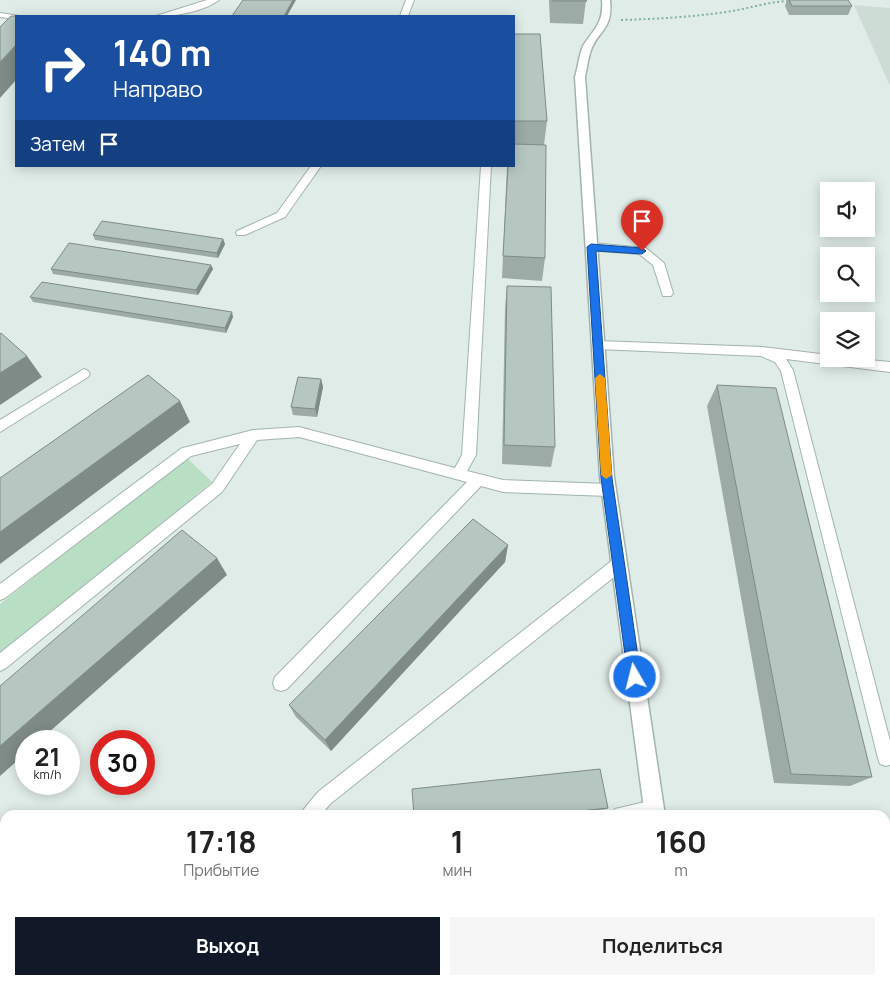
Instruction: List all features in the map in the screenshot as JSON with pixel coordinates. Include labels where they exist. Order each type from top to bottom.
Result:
[{"type":"street","points":[[606,0],[607,10],[602,28],[587,48],[580,77],[608,490],[656,810]]},
{"type":"lane","points":[[165,15],[181,12],[214,0]]},
{"type":"lane","points":[[404,15],[410,0]]},
{"type":"lane","points":[[0,15],[15,17]]},
{"type":"lane","points":[[241,233],[281,216],[315,167]]},
{"type":"lane","points":[[458,474],[469,455],[486,167]]},
{"type":"lane","points":[[591,247],[642,251],[658,263],[667,294]]},
{"type":"lane","points":[[598,345],[762,352],[890,367]]},
{"type":"lane","points":[[762,352],[779,360],[787,370],[886,758]]},
{"type":"lane","points":[[0,427],[84,374]]},
{"type":"lane","points":[[0,593],[187,452],[253,435],[299,432],[502,486],[608,490]]},
{"type":"lane","points":[[0,663],[217,488],[253,435]]},
{"type":"lane","points":[[280,683],[478,480]]},
{"type":"lane","points":[[314,810],[324,798],[619,564]]},
{"type":"path","points":[[603,21],[691,17],[746,9],[780,0],[799,1]]},
{"type":"shaded area","points":[[854,5],[890,8],[890,86]]},
{"type":"green space","points":[[187,458],[212,482],[0,654],[0,604]]},
{"type":"building","points":[[243,0],[293,0],[285,15],[233,15]]},
{"type":"building","points":[[586,0],[587,1],[553,1]]},
{"type":"building","points":[[789,0],[848,0],[852,6],[792,6]]},
{"type":"building","points":[[11,16],[15,16],[15,46],[0,62],[0,27]]},
{"type":"building","points":[[515,34],[540,34],[547,121],[515,121]]},
{"type":"building","points":[[515,144],[546,145],[545,258],[503,256],[508,167],[515,167]]},
{"type":"building","points":[[102,221],[223,239],[217,253],[93,235]]},
{"type":"building","points":[[69,243],[211,265],[196,290],[51,269]]},
{"type":"building","points":[[42,282],[232,312],[225,328],[30,297]]},
{"type":"building","points":[[507,286],[551,287],[555,447],[504,445]]},
{"type":"building","points":[[0,334],[27,356],[0,373]]},
{"type":"building","points":[[148,375],[180,401],[0,532],[0,478]]},
{"type":"building","points":[[298,377],[321,379],[315,409],[291,407]]},
{"type":"building","points":[[717,385],[776,388],[872,777],[791,774]]},
{"type":"building","points":[[473,519],[508,545],[325,740],[289,705]]},
{"type":"building","points":[[182,530],[217,558],[18,730],[15,730],[15,733],[0,746],[0,686]]},
{"type":"building","points":[[600,769],[608,808],[589,810],[414,810],[412,789]]},
{"type":"slow traffic","points":[[600,378],[606,475]]},
{"type":"route","points":[[635,677],[606,478],[591,247],[642,251]]}]
